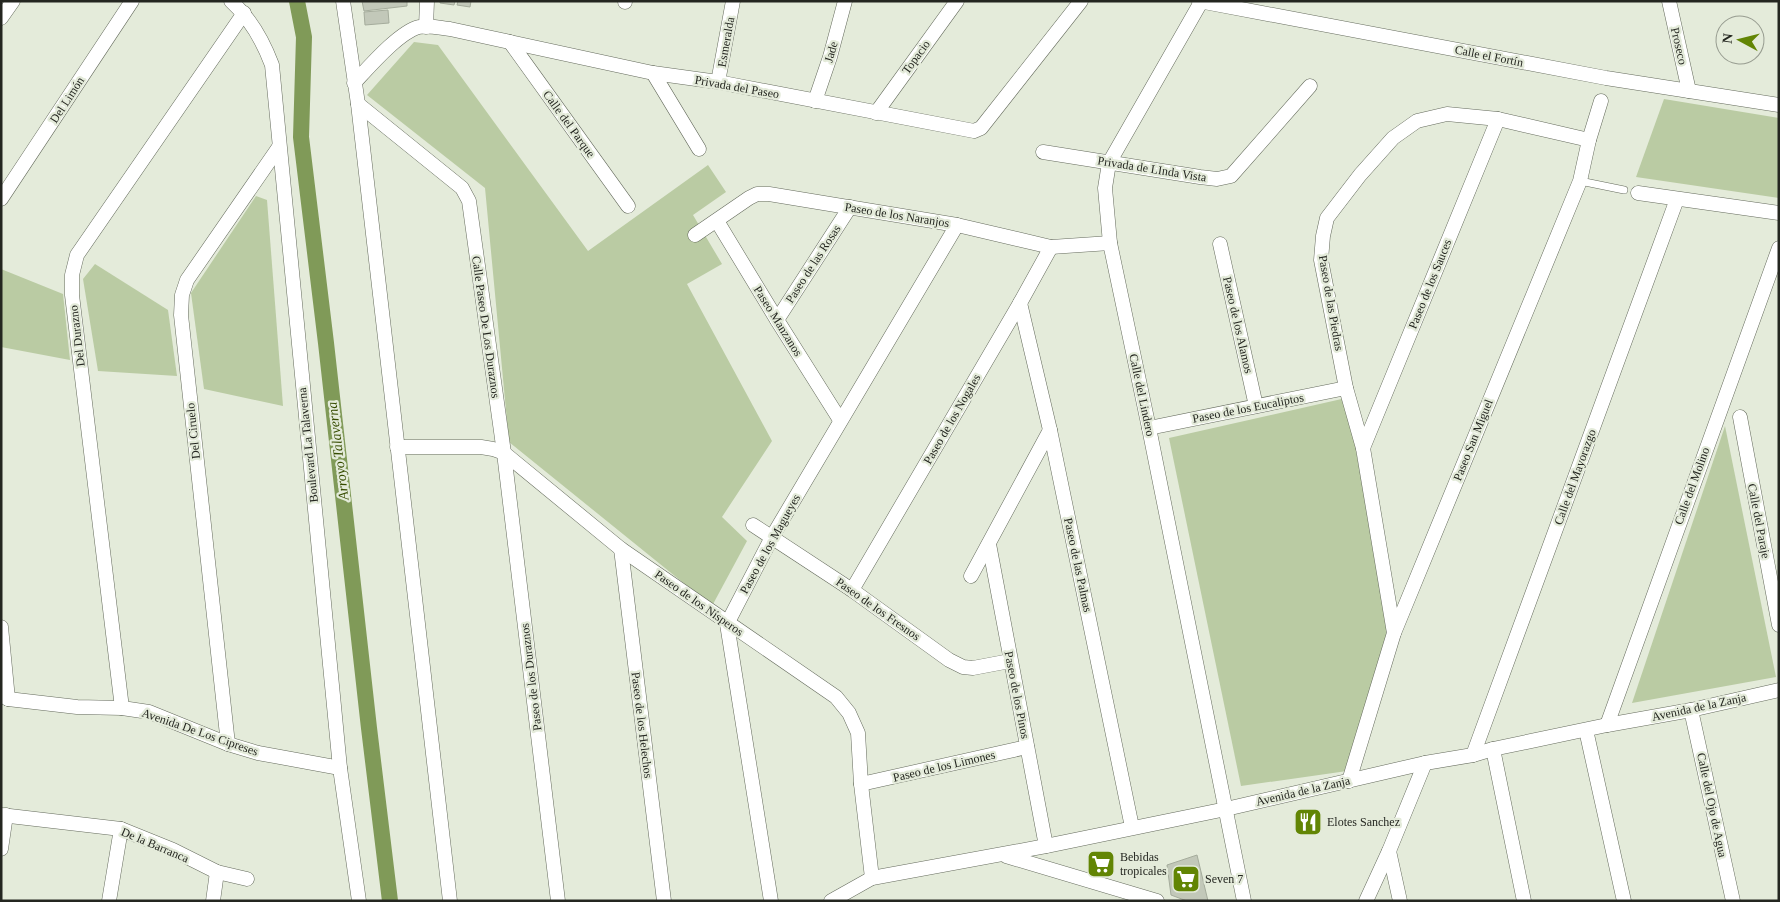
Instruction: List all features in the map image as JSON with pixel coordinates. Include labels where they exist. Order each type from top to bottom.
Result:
[{"type":"street","points":[[1,18],[13,1]]},
{"type":"street","name":"Del Limón","points":[[1,199],[132,1]]},
{"type":"street","name":"Boulevard La Talaverna","points":[[231,1],[244,13],[263,42],[272,64],[340,768],[358,901]]},
{"type":"street","points":[[343,1],[358,104],[450,901]]},
{"type":"street","points":[[426,27],[428,1]]},
{"type":"street","name":"Esmeralda","points":[[718,82],[733,1]]},
{"type":"street","name":"Jade","points":[[815,102],[830,57],[845,1]]},
{"type":"street","name":"Topacio","points":[[876,112],[957,1]]},
{"type":"street","name":"Privada del Paseo","points":[[354,83],[408,32],[426,27],[450,29],[653,73],[718,82],[970,131],[978,130],[1081,1]]},
{"type":"street","name":"Calle el Fortín","points":[[1200,1],[1606,78],[1779,105]]},
{"type":"street","name":"Calle del Lindero","points":[[1200,1],[1109,163],[1105,188],[1110,243],[1244,901]]},
{"type":"street","points":[[1263,1],[1277,16]]},
{"type":"street","name":"Proseco","points":[[1670,1],[1689,91]]},
{"type":"street","name":"Del Durazno","points":[[122,708],[72,295],[72,275],[76,255],[244,13]]},
{"type":"street","name":"Calle del Parque","points":[[510,42],[628,206]]},
{"type":"street","points":[[653,73],[699,149]]},
{"type":"street","name":"Privada de LInda Vista","points":[[1043,152],[1200,177],[1217,179],[1231,176],[1310,86]]},
{"type":"street","name":"Paseo San Miguel","points":[[1349,781],[1394,633],[1580,181],[1589,140],[1601,101]]},
{"type":"street","name":"Calle Paseo De Los Duraznos","points":[[358,104],[462,188],[469,201],[504,452]]},
{"type":"street","name":"Paseo de las Piedras","points":[[1394,633],[1362,448],[1346,388],[1321,260],[1327,218],[1392,138],[1416,121],[1447,114],[1498,119],[1589,140]]},
{"type":"street","name":"Paseo de los Sauces","points":[[1362,448],[1498,119]]},
{"type":"street","name":"Del Ciruelo","points":[[228,744],[182,323],[182,295],[187,280],[279,147]]},
{"type":"street","points":[[1638,193],[1779,213]]},
{"type":"street","name":"Paseo de los Naranjos","points":[[695,235],[749,198],[757,194],[769,194],[957,225],[1051,247],[1110,243]]},
{"type":"street","name":"Calle del Mayorazgo","points":[[1473,755],[1677,199]]},
{"type":"street","name":"Paseo de las Rosas","points":[[777,320],[850,207]]},
{"type":"street","name":"Paseo Manzanos","points":[[717,221],[840,420]]},
{"type":"street","name":"Paseo de los Magueyes","points":[[727,624],[772,537],[957,225]]},
{"type":"street","name":"Paseo de los Alamos","points":[[1220,244],[1256,406]]},
{"type":"street","name":"Paseo de los Nogales","points":[[852,590],[1051,247]]},
{"type":"street","name":"Calle del Molino","points":[[1606,725],[1779,248]]},
{"type":"street","name":"Paseo de las Palmas","points":[[1020,303],[1050,430],[1132,827]]},
{"type":"street","name":"Paseo de los Eucaliptos","points":[[1149,428],[1346,388]]},
{"type":"street","name":"Calle del Paraje","points":[[1740,417],[1779,626]]},
{"type":"street","points":[[971,576],[1050,430]]},
{"type":"street","name":"Paseo de los Nísperos","points":[[397,447],[481,447],[493,448],[504,452],[621,549],[727,624],[836,697],[849,713],[858,733],[861,784],[872,878]]},
{"type":"street","name":"Paseo de los Duraznos","points":[[504,452],[558,901]]},
{"type":"street","name":"Paseo de los Fresnos","points":[[753,525],[852,590],[949,660],[963,667],[973,668],[1010,661]]},
{"type":"street","name":"Paseo de los Pinos","points":[[989,544],[1046,846]]},
{"type":"street","name":"Paseo de los Helechos","points":[[621,549],[664,901]]},
{"type":"street","points":[[727,624],[771,901]]},
{"type":"street","points":[[1,627],[5,697]]},
{"type":"street","name":"Avenida de la Zanja","points":[[831,901],[872,878],[1046,846],[1473,755],[1493,749],[1606,725],[1691,710],[1779,690]]},
{"type":"street","name":"Avenida De Los Cipreses","points":[[5,697],[77,707],[122,708],[149,712],[228,744],[258,753],[340,768]]},
{"type":"street","name":"Calle del Ojo de Agua","points":[[1691,710],[1733,901]]},
{"type":"street","points":[[1586,730],[1624,901]]},
{"type":"street","name":"Paseo de los Limones","points":[[861,784],[1027,747]]},
{"type":"street","points":[[1493,749],[1524,901]]},
{"type":"street","points":[[1366,901],[1425,764]]},
{"type":"street","points":[[1,849],[4,815]]},
{"type":"street","name":"De la Barranca","points":[[4,815],[121,829],[173,850],[216,872],[247,879]]},
{"type":"street","points":[[109,901],[121,829]]},
{"type":"street","points":[[1389,851],[1400,901]]},
{"type":"street","points":[[1002,855],[1157,901]]},
{"type":"street","points":[[213,901],[216,872]]},
{"type":"lane","points":[[1580,181],[1624,190]]},
{"type":"green space","points":[[414,42],[438,45],[588,251],[708,165],[726,192],[693,215],[722,264],[687,284],[772,441],[722,517],[747,541],[712,606],[509,442],[485,188],[367,95]]},
{"type":"green space","points":[[1664,99],[1779,118],[1779,198],[1636,177]]},
{"type":"green space","points":[[256,196],[267,200],[283,406],[204,389],[191,293]]},
{"type":"green space","points":[[95,264],[168,310],[177,376],[98,371],[83,279]]},
{"type":"green space","points":[[1,269],[63,294],[70,360],[1,347]]},
{"type":"green space","points":[[1346,398],[1391,635],[1347,771],[1241,786],[1169,438]]},
{"type":"green space","points":[[1725,426],[1776,677],[1632,703]]},
{"type":"building","points":[[362,1],[407,1],[407,6],[364,11]]},
{"type":"building","points":[[440,1],[455,1],[454,5],[440,3]]},
{"type":"building","points":[[458,1],[471,1],[470,7],[457,5]]},
{"type":"building","points":[[388,10],[389,23],[365,25],[364,12]]},
{"type":"building","points":[[1197,855],[1208,901],[1187,901],[1171,895],[1167,865]]},
{"type":"waterway","name":"Arroyo Talaverna","points":[[297,1],[304,37],[301,137],[390,901]]},
{"type":"place","name":"Elotes Sanchez","points":[[1308,822]]},
{"type":"place","name":"Bebidas tropicales","points":[[1101,864]]},
{"type":"place","name":"Seven 7","points":[[1186,879]]}]
